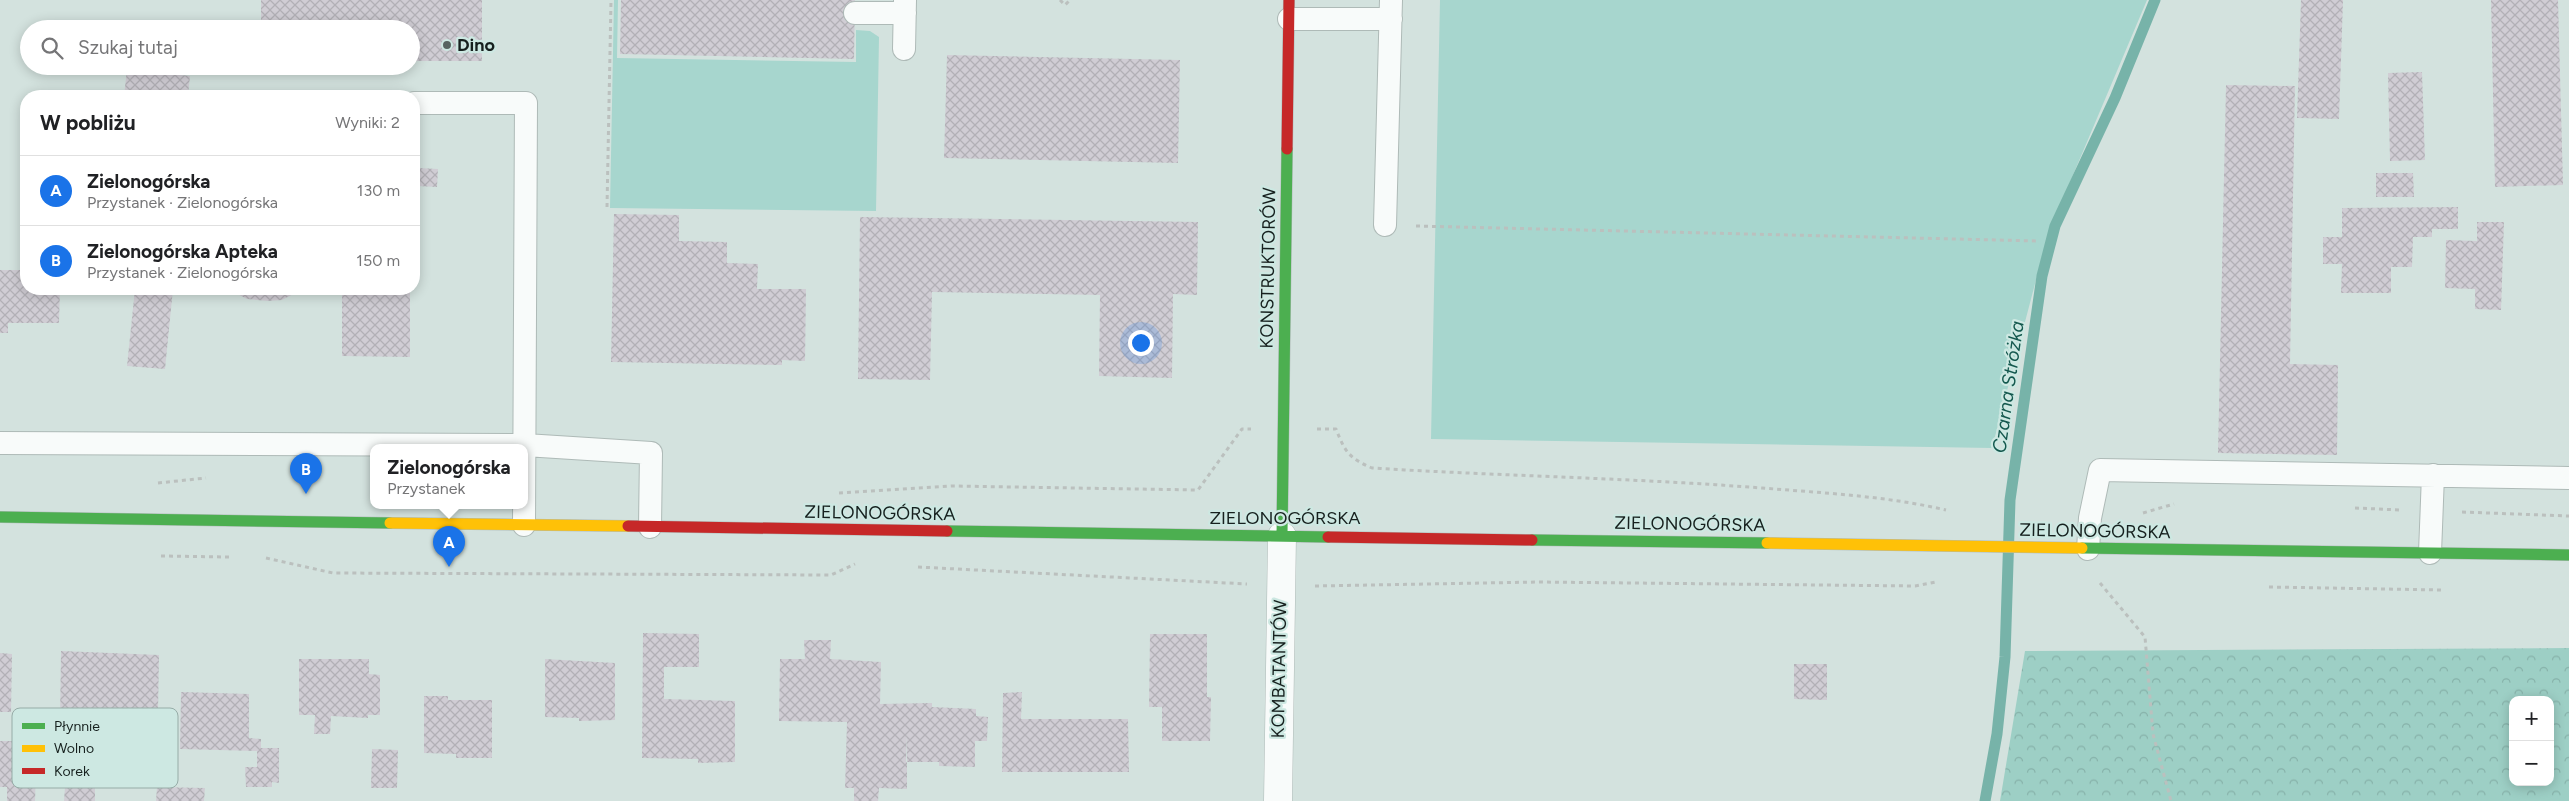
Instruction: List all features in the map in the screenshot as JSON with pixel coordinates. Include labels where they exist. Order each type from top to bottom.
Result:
[{"type":"street","name":"KONSTRUKTORÓW","points":[[1282,536],[1289,10]]},
{"type":"street","name":"ZIELONOGÓRSKA","points":[[0,518],[2569,555]]},
{"type":"street","name":"KOMBATANTÓW","points":[[1278,801],[1282,536]]},
{"type":"lane","points":[[855,13],[905,7],[904,49]]},
{"type":"lane","points":[[1289,10],[1391,10],[1385,225]]},
{"type":"lane","points":[[420,103],[526,103],[525,444]]},
{"type":"lane","points":[[0,443],[370,444]]},
{"type":"lane","points":[[528,445],[651,453],[650,527]]},
{"type":"lane","points":[[2088,549],[2090,518],[2100,470],[2569,478]]},
{"type":"lane","points":[[2430,553],[2433,475]]},
{"type":"lane","points":[[524,509],[524,525]]},
{"type":"path","points":[[607,207],[611,0]]},
{"type":"path","points":[[1060,0],[1065,5],[1070,0]]},
{"type":"path","points":[[1385,225],[2039,241]]},
{"type":"path","points":[[152,484],[208,477]]},
{"type":"path","points":[[2142,513],[2176,504]]},
{"type":"path","points":[[2352,508],[2569,516]]},
{"type":"path","points":[[2088,549],[2095,577],[2145,637],[2153,734],[2171,801]]},
{"type":"path","points":[[156,556],[231,557]]},
{"type":"path","points":[[259,557],[300,564],[332,573],[831,575],[857,563]]},
{"type":"path","points":[[913,567],[1280,586],[1538,582],[1915,586],[1942,581]]},
{"type":"shaded area","points":[[614,0],[618,0],[617,58],[856,62],[856,30],[870,31],[879,37],[876,211],[610,208]]},
{"type":"shaded area","points":[[1440,0],[2147,0],[2048,234],[1992,448],[1431,439]]},
{"type":"green space","points":[[2569,648],[2569,801],[2000,801],[2025,651]]},
{"type":"building","name":"Dino","points":[[261,0],[482,0],[482,61],[420,61],[420,20],[261,20]]},
{"type":"building","points":[[621,0],[855,0],[854,59],[620,54]]},
{"type":"building","points":[[2301,0],[2343,0],[2339,119],[2297,118]]},
{"type":"building","points":[[2491,0],[2558,0],[2563,185],[2495,187]]},
{"type":"building","points":[[947,55],[1180,60],[1178,163],[944,158]]},
{"type":"building","points":[[2422,72],[2425,160],[2390,161],[2388,73]]},
{"type":"building","points":[[126,75],[190,76],[189,90],[125,90]]},
{"type":"building","points":[[2226,85],[2295,86],[2290,364],[2338,365],[2337,455],[2218,453]]},
{"type":"building","points":[[420,168],[438,169],[437,187],[420,186]]},
{"type":"building","points":[[2376,173],[2413,173],[2414,197],[2376,197]]},
{"type":"building","points":[[2458,207],[2458,229],[2432,229],[2432,237],[2413,237],[2412,267],[2391,267],[2391,293],[2341,293],[2342,264],[2323,264],[2323,237],[2342,237],[2342,208]]},
{"type":"building","points":[[614,214],[679,215],[679,241],[727,242],[727,263],[758,264],[757,289],[806,289],[805,361],[782,360],[782,365],[611,362]]},
{"type":"building","points":[[860,217],[1198,222],[1197,295],[1173,294],[1172,378],[1099,376],[1100,295],[932,292],[930,380],[858,379]]},
{"type":"building","points":[[2477,222],[2504,222],[2501,310],[2475,309],[2475,289],[2445,288],[2446,240],[2477,241]]},
{"type":"building","points":[[0,270],[20,270],[20,295],[60,295],[59,323],[8,323],[8,333],[0,333]]},
{"type":"building","points":[[134,295],[172,295],[165,369],[127,366]]},
{"type":"building","points":[[239,295],[292,295],[282,300],[247,299]]},
{"type":"building","points":[[342,295],[410,295],[410,357],[342,356]]},
{"type":"building","points":[[643,633],[699,634],[699,667],[664,667],[664,699],[735,701],[735,762],[698,763],[698,759],[642,758]]},
{"type":"building","points":[[1150,634],[1207,634],[1207,697],[1211,697],[1210,741],[1162,741],[1162,707],[1149,707]]},
{"type":"building","points":[[804,640],[831,640],[830,659],[881,662],[880,704],[932,703],[932,707],[976,709],[976,716],[988,717],[987,741],[975,741],[975,767],[939,766],[939,762],[907,762],[907,789],[879,788],[878,801],[854,801],[854,788],[845,788],[847,722],[779,721],[780,659],[805,659]]},
{"type":"building","points":[[61,651],[159,655],[158,708],[60,708]]},
{"type":"building","points":[[0,653],[12,654],[11,712],[0,712]]},
{"type":"building","points":[[299,659],[369,659],[369,674],[380,675],[380,715],[368,715],[368,718],[331,716],[330,734],[314,734],[315,715],[299,715]]},
{"type":"building","points":[[545,659],[615,663],[615,720],[579,721],[579,718],[545,717]]},
{"type":"building","points":[[1794,664],[1827,664],[1827,700],[1794,699]]},
{"type":"building","points":[[181,692],[249,694],[249,738],[261,739],[261,748],[279,748],[279,783],[272,782],[272,787],[246,787],[245,767],[257,767],[257,751],[180,749]]},
{"type":"building","points":[[1022,692],[1021,719],[1128,719],[1129,772],[1002,772],[1003,693]]},
{"type":"building","points":[[424,696],[448,696],[448,700],[492,700],[492,758],[456,758],[456,754],[424,753]]},
{"type":"building","points":[[0,741],[12,741],[12,788],[35,788],[35,801],[7,801],[7,787],[0,787]]},
{"type":"building","points":[[372,749],[398,750],[397,788],[371,788]]},
{"type":"building","points":[[65,788],[95,788],[95,801],[64,801]]},
{"type":"building","points":[[157,788],[205,788],[204,801],[156,801]]},
{"type":"waterway","name":"Czarna Stróżka","points":[[1985,801],[1997,734],[2005,657],[2010,500],[2042,276],[2055,226],[2115,98],[2155,0]]},
{"type":"traffic: fast","points":[[1282,536],[1287,149]]},
{"type":"traffic: fast","points":[[0,517],[390,523]]},
{"type":"traffic: fast","points":[[947,531],[1328,537]]},
{"type":"traffic: fast","points":[[1532,540],[1767,543]]},
{"type":"traffic: fast","points":[[2082,548],[2569,555]]},
{"type":"traffic: slow","points":[[390,523],[628,526]]},
{"type":"traffic: slow","points":[[1767,543],[2082,548]]},
{"type":"traffic: jam","points":[[1287,149],[1289,0]]},
{"type":"traffic: jam","points":[[628,526],[947,531]]},
{"type":"traffic: jam","points":[[1328,537],[1532,540]]},
{"type":"place","name":"Dino","points":[[447,45]]},
{"type":"place","name":"Zielonogórska Apteka","points":[[306,494]]},
{"type":"place","name":"Zielonogórska","points":[[449,567]]}]
